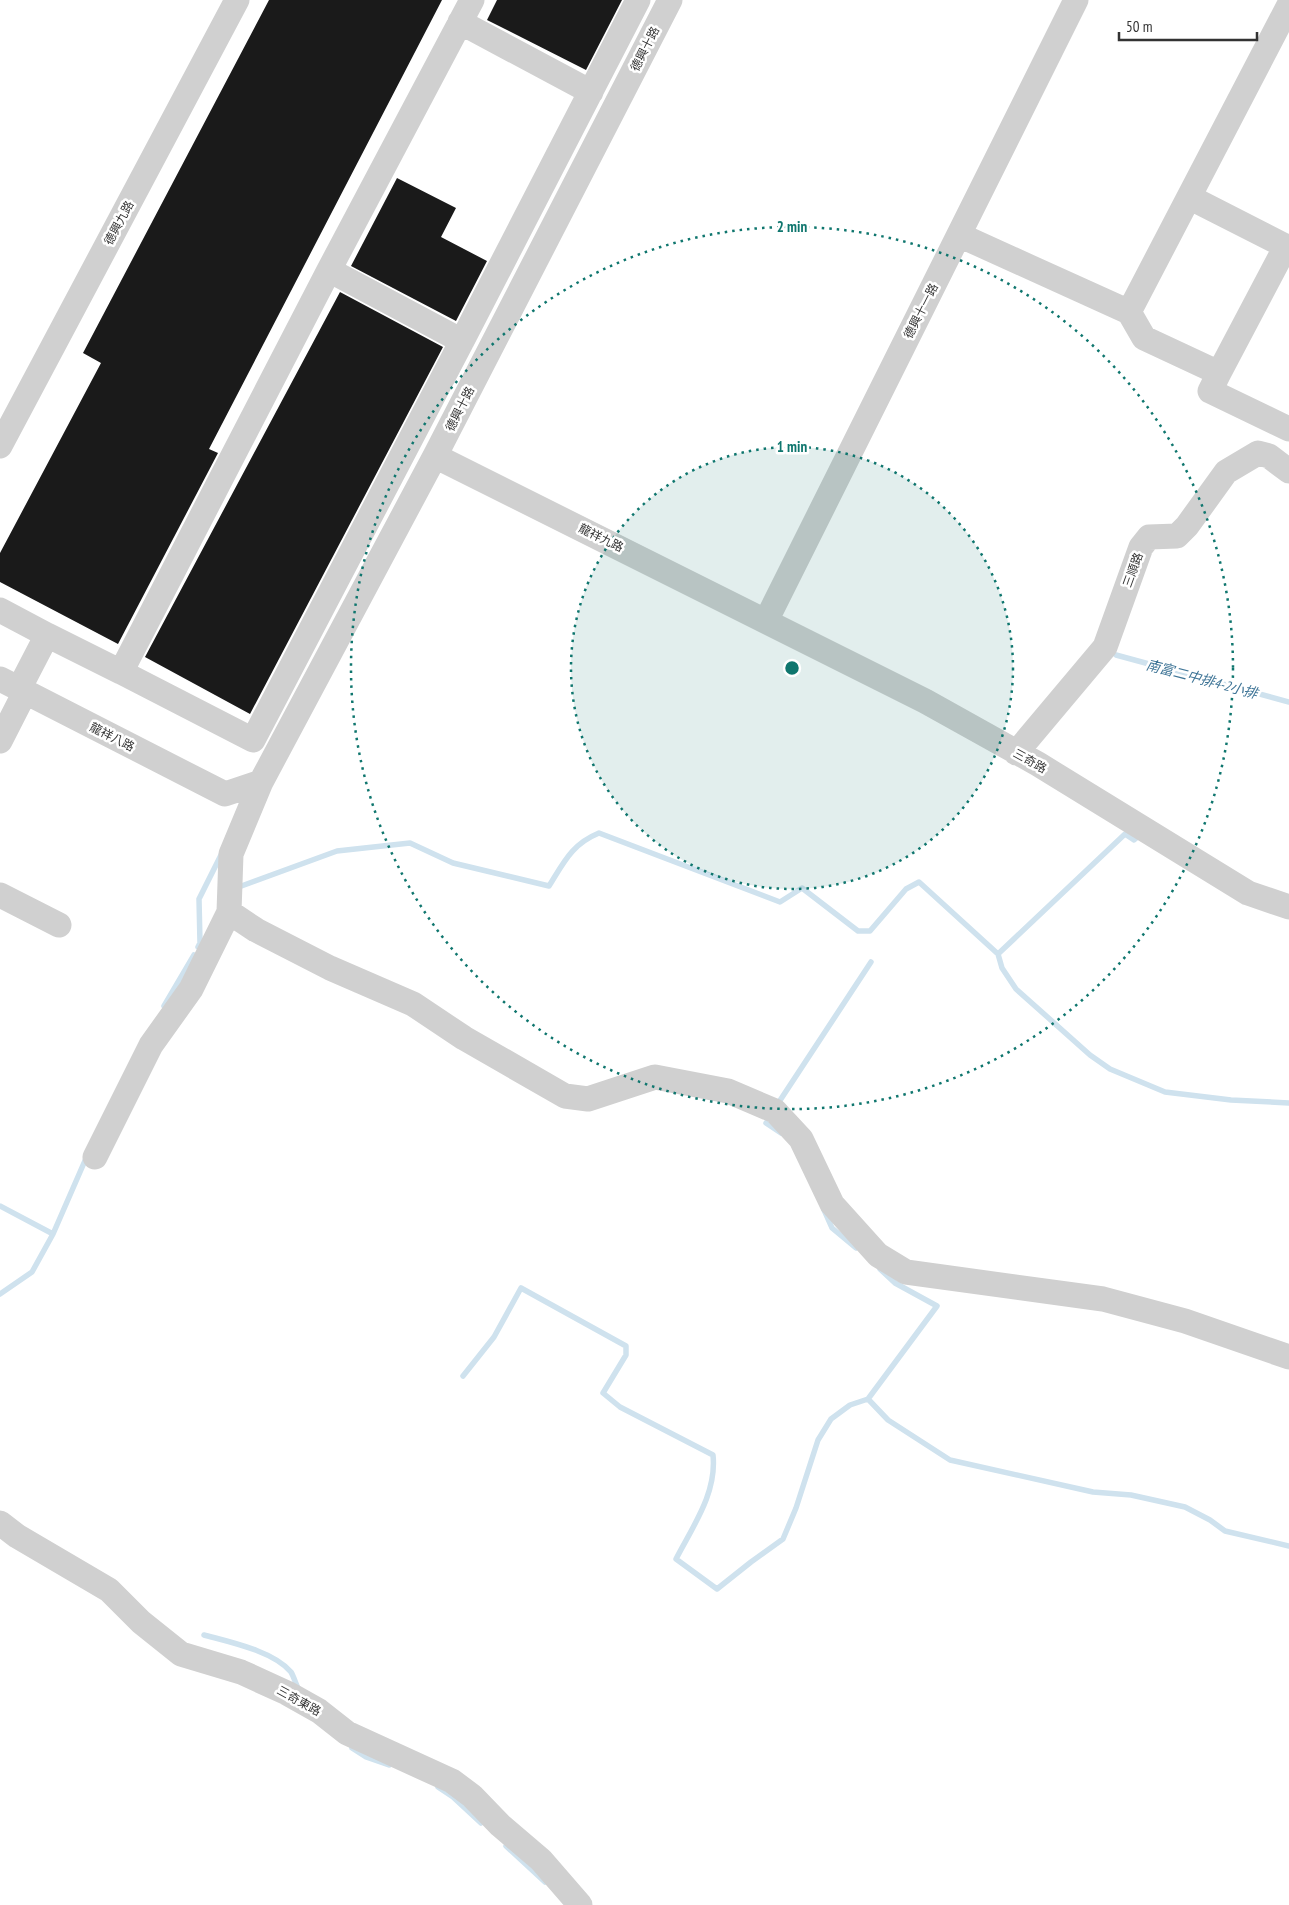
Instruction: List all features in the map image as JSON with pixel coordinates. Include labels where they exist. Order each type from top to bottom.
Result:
[{"type":"street","name":"德興九路","points":[[0,446],[238,0]]},
{"type":"street","points":[[121,672],[329,270],[472,0]]},
{"type":"street","points":[[0,610],[253,740],[638,0]]},
{"type":"street","name":"德興十路","points":[[229,912],[231,854],[261,782],[436,456],[670,0]]},
{"type":"street","name":"德興十一路","points":[[766,621],[1076,0]]},
{"type":"street","points":[[1129,312],[1289,5]]},
{"type":"street","points":[[460,22],[591,92]]},
{"type":"street","points":[[1189,197],[1288,247],[1210,390],[1289,429]]},
{"type":"street","points":[[959,234],[1129,312],[1144,338],[1219,373]]},
{"type":"street","points":[[329,270],[462,341]]},
{"type":"street","name":"三順路","points":[[1016,753],[1105,647],[1141,547],[1149,537],[1177,536],[1187,526],[1226,472],[1258,453],[1269,456],[1289,471]]},
{"type":"street","name":"龍祥九路","points":[[436,456],[766,621]]},
{"type":"street","name":"三奇路","points":[[766,621],[925,702],[1016,753],[1248,893],[1289,907]]},
{"type":"street","points":[[0,741],[15,687],[47,635]]},
{"type":"street","name":"龍祥八路","points":[[15,687],[225,794],[261,782]]},
{"type":"street","points":[[0,895],[59,925]]},
{"type":"street","points":[[95,1157],[151,1045],[191,989],[229,912],[256,930],[330,968],[412,1004],[464,1038],[565,1096],[588,1100],[655,1077],[728,1091],[775,1111],[801,1139],[832,1204],[878,1255],[906,1272],[1102,1299],[1185,1321],[1289,1356]]},
{"type":"street","name":"三奇東路","points":[[0,1523],[17,1536],[109,1590],[141,1622],[181,1654],[241,1672],[287,1693],[319,1711],[347,1733],[452,1781],[472,1796],[500,1825],[541,1860],[580,1905]]},
{"type":"building","points":[[269,0],[442,0],[209,449],[218,453],[118,644],[0,582],[0,553],[101,363],[83,353]]},
{"type":"building","points":[[497,0],[622,0],[586,70],[487,20]]},
{"type":"building","points":[[397,178],[456,208],[441,237],[487,261],[456,321],[351,266]]},
{"type":"building","points":[[340,292],[443,347],[250,714],[145,657]]},
{"type":"waterway","name":"南富二中排4-2小排","points":[[1116,655],[1289,702]]},
{"type":"waterway","points":[[236,888],[337,851],[410,843],[453,863],[549,886],[575,848],[599,833],[780,902],[802,888],[858,931],[870,931],[906,889],[919,882],[998,954],[1002,968],[1016,989],[1090,1055],[1110,1069],[1165,1092],[1231,1100],[1289,1103]]},
{"type":"waterway","points":[[998,954],[1125,834],[1134,840],[1141,834]]},
{"type":"waterway","points":[[198,947],[200,943],[199,899],[221,855]]},
{"type":"waterway","points":[[164,1006],[194,955]]},
{"type":"waterway","points":[[777,1105],[871,962]]},
{"type":"waterway","points":[[766,1123],[781,1133]]},
{"type":"waterway","points":[[0,1294],[32,1272],[53,1234],[87,1156]]},
{"type":"waterway","points":[[0,1206],[53,1234]]},
{"type":"waterway","points":[[824,1210],[832,1228],[856,1248]]},
{"type":"waterway","points":[[868,1399],[937,1306],[895,1283],[880,1269]]},
{"type":"waterway","points":[[463,1376],[494,1337],[521,1288],[626,1346],[626,1355],[603,1393],[620,1407],[713,1455],[713,1469],[708,1496],[676,1559],[717,1589],[783,1539],[796,1508],[818,1440],[831,1419],[850,1405],[868,1399],[888,1420],[950,1460],[1093,1492],[1131,1495],[1185,1507],[1210,1520],[1225,1531],[1289,1546]]},
{"type":"waterway","points":[[204,1635],[238,1644],[273,1658],[291,1672],[299,1690]]},
{"type":"waterway","points":[[352,1748],[366,1757],[389,1765]]},
{"type":"waterway","points":[[438,1787],[453,1797],[481,1823]]},
{"type":"waterway","points":[[506,1846],[545,1882]]}]
